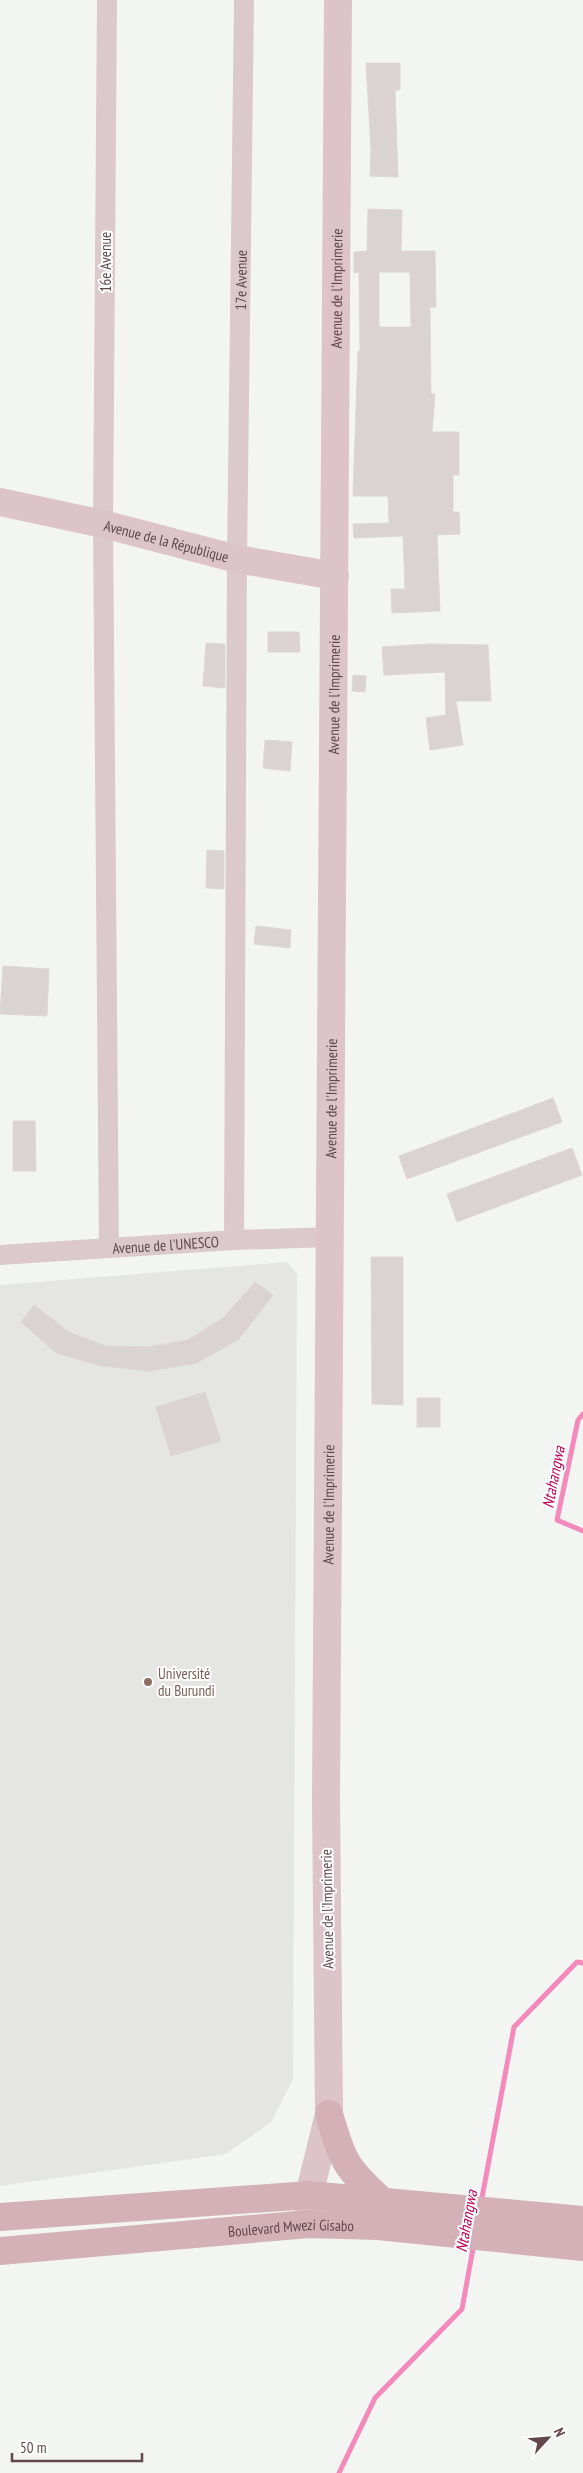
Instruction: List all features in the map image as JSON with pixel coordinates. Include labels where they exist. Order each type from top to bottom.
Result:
[{"type":"main road","points":[[328,2114],[340,2153],[350,2171],[381,2200]]},
{"type":"main road","name":"Boulevard Mwezi Gisabo","points":[[0,2217],[308,2194],[381,2200],[409,2216],[572,2246]]},
{"type":"main road","name":"Boulevard Mwezi Gisabo","points":[[0,2251],[409,2216],[575,2219]]},
{"type":"street","name":"16e Avenue","points":[[107,0],[103,524],[109,1247]]},
{"type":"street","name":"17e Avenue","points":[[234,1240],[237,559],[244,0]]},
{"type":"street","name":"Avenue de l'Imprimerie","points":[[309,2224],[308,2194],[328,2114],[326,1800],[338,0]]},
{"type":"street","name":"Avenue de la République","points":[[0,502],[103,524],[237,559],[335,576]]},
{"type":"street","name":"Avenue de l'UNESCO","points":[[0,1256],[109,1247],[331,1237]]},
{"type":"shaded area","name":"Université du Burundi","points":[[287,1262],[297,1274],[293,2079],[271,2122],[226,2154],[0,2186],[0,1285]]},
{"type":"building","points":[[366,63],[400,63],[400,90],[395,90],[398,177],[370,176],[371,149]]},
{"type":"building","points":[[368,209],[402,210],[401,251],[435,251],[436,307],[430,307],[431,394],[435,394],[432,432],[459,432],[459,475],[453,475],[453,512],[459,512],[460,534],[437,535],[440,611],[392,613],[391,589],[405,589],[403,536],[354,538],[353,524],[389,523],[388,496],[353,496],[358,351],[360,351],[359,272],[354,273],[354,252],[367,251]],"holes":[[[379,272],[410,272],[411,327],[379,327]]]},
{"type":"building","points":[[268,632],[299,632],[300,652],[268,652]]},
{"type":"building","points":[[206,643],[225,644],[225,688],[203,686]]},
{"type":"building","points":[[428,644],[488,645],[491,701],[456,701],[463,745],[430,750],[426,718],[446,715],[445,672],[384,675],[382,647]]},
{"type":"building","points":[[353,675],[366,676],[365,692],[352,691]]},
{"type":"building","points":[[265,740],[292,742],[290,771],[263,768]]},
{"type":"building","points":[[207,850],[224,851],[224,889],[206,888]]},
{"type":"building","points":[[256,926],[291,930],[290,948],[254,944]]},
{"type":"building","points":[[3,966],[49,969],[47,1016],[0,1014]]},
{"type":"building","points":[[553,1098],[562,1122],[407,1179],[399,1156]]},
{"type":"building","points":[[13,1121],[35,1121],[36,1171],[13,1171]]},
{"type":"building","points":[[572,1148],[582,1175],[457,1222],[447,1194]]},
{"type":"building","points":[[371,1257],[403,1257],[403,1405],[372,1404]]},
{"type":"building","points":[[255,1282],[273,1295],[239,1339],[197,1363],[149,1371],[101,1366],[56,1353],[21,1322],[34,1305],[69,1332],[106,1346],[148,1347],[188,1340],[223,1318]]},
{"type":"building","points":[[205,1392],[221,1441],[171,1456],[156,1407]]},
{"type":"building","points":[[417,1398],[440,1398],[440,1427],[417,1427]]},
{"type":"waterway","name":"Ntahangwa","points":[[583,1414],[578,1420],[557,1520],[583,1531]]},
{"type":"waterway","name":"Ntahangwa","points":[[481,2203],[514,2027],[577,1962],[583,1963]]},
{"type":"waterway","name":"Ntahangwa","points":[[339,2473],[375,2398],[462,2309],[474,2243]]},
{"type":"place","name":"Université du Burundi","points":[[148,1682]]}]
